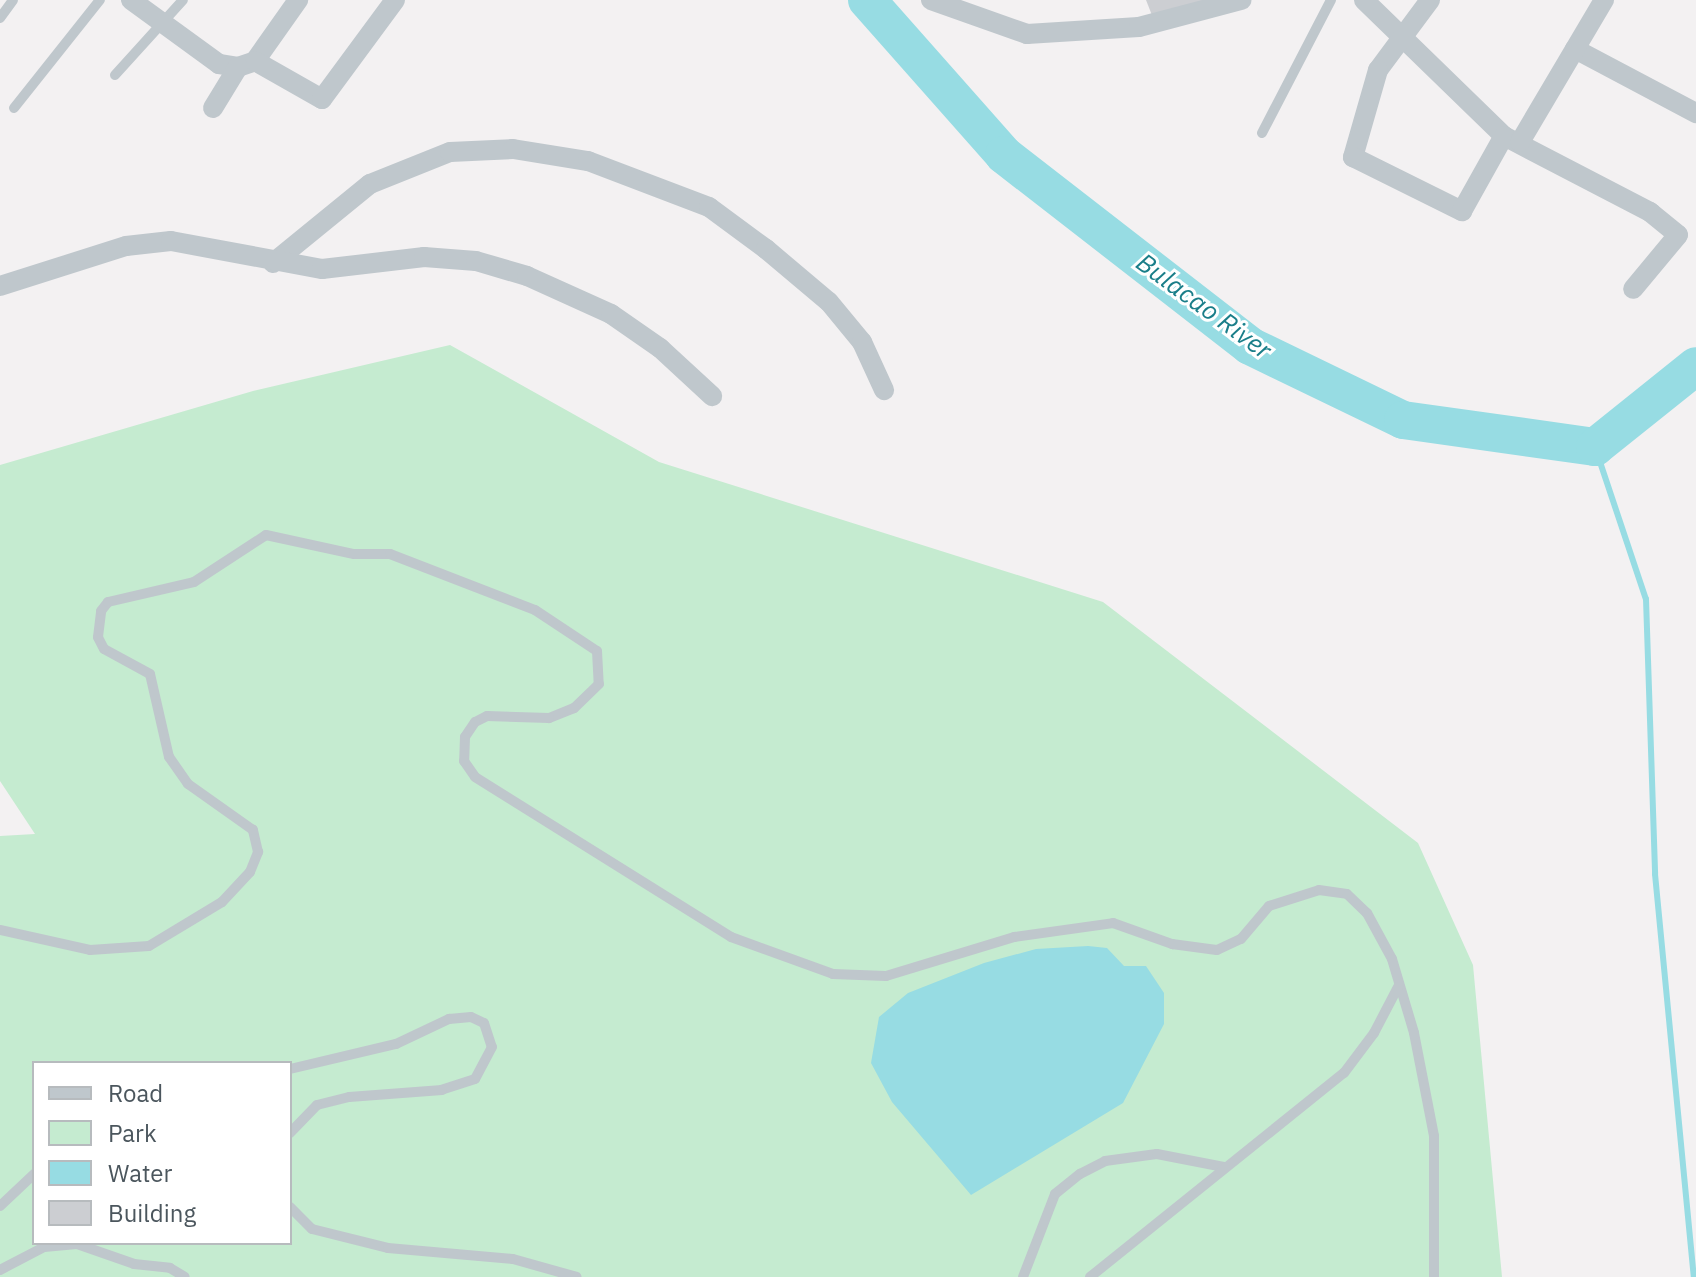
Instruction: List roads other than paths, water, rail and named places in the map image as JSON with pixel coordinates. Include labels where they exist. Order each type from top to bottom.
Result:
[{"type":"street","points":[[131,0],[219,64],[247,64],[322,99],[395,0]]},
{"type":"street","points":[[213,108],[298,0]]},
{"type":"street","points":[[931,0],[1027,34],[1139,27],[1241,0]]},
{"type":"street","points":[[1364,0],[1512,139],[1687,233],[1633,289]]},
{"type":"street","points":[[1430,0],[1401,34],[1369,97],[1355,137],[1355,161],[1462,211],[1575,49],[1604,0]]},
{"type":"street","points":[[1575,49],[1696,113]]},
{"type":"street","points":[[273,263],[370,184],[450,152],[513,149],[588,161],[709,207],[766,249],[829,302],[862,342],[884,390]]},
{"type":"street","points":[[0,286],[126,246],[171,241],[209,245],[273,263],[322,269],[424,257],[501,268],[611,314],[660,348],[712,396]]},
{"type":"lane","points":[[0,18],[13,0]]},
{"type":"lane","points":[[14,108],[100,0]]},
{"type":"lane","points":[[115,75],[183,0]]},
{"type":"lane","points":[[1262,133],[1331,0]]},
{"type":"lane","points":[[0,930],[90,950],[149,946],[222,902],[250,872],[258,852],[253,830],[188,784],[169,757],[150,674],[104,649],[97,625],[108,602],[194,582],[266,535],[354,554],[390,554],[535,610],[597,651],[602,669],[593,693],[549,718],[487,716],[475,722],[465,737],[464,761],[492,791],[731,937],[856,977],[886,976],[1014,937],[1085,925],[1113,923],[1194,949],[1217,950],[1241,939],[1269,906],[1319,890],[1347,894],[1367,913],[1392,959],[1414,1033],[1434,1136],[1434,1277]]},
{"type":"lane","points":[[1090,1277],[1344,1073],[1374,1033],[1398,987]]},
{"type":"lane","points":[[292,1069],[396,1044],[460,1018],[484,1023],[492,1047],[475,1079],[442,1090],[349,1097],[317,1105],[292,1131]]},
{"type":"lane","points":[[1023,1277],[1055,1194],[1080,1174],[1105,1161],[1157,1154],[1224,1167]]},
{"type":"lane","points":[[0,1206],[32,1176]]},
{"type":"lane","points":[[292,1209],[312,1229],[388,1248],[513,1259],[577,1277]]},
{"type":"lane","points":[[0,1270],[44,1247],[66,1245]]},
{"type":"lane","points":[[80,1245],[134,1264],[170,1268],[185,1277]]},
{"type":"water","points":[[1107,948],[1124,966],[1146,966],[1164,993],[1164,1024],[1123,1103],[971,1195],[892,1102],[871,1063],[879,1017],[908,993],[984,963],[1036,949]]},
{"type":"waterway","name":"Bulacao River","points":[[867,0],[1004,155],[1250,346],[1403,420],[1595,447],[1696,366]]},
{"type":"waterway","points":[[1595,447],[1646,599],[1655,874],[1694,1277]]}]
